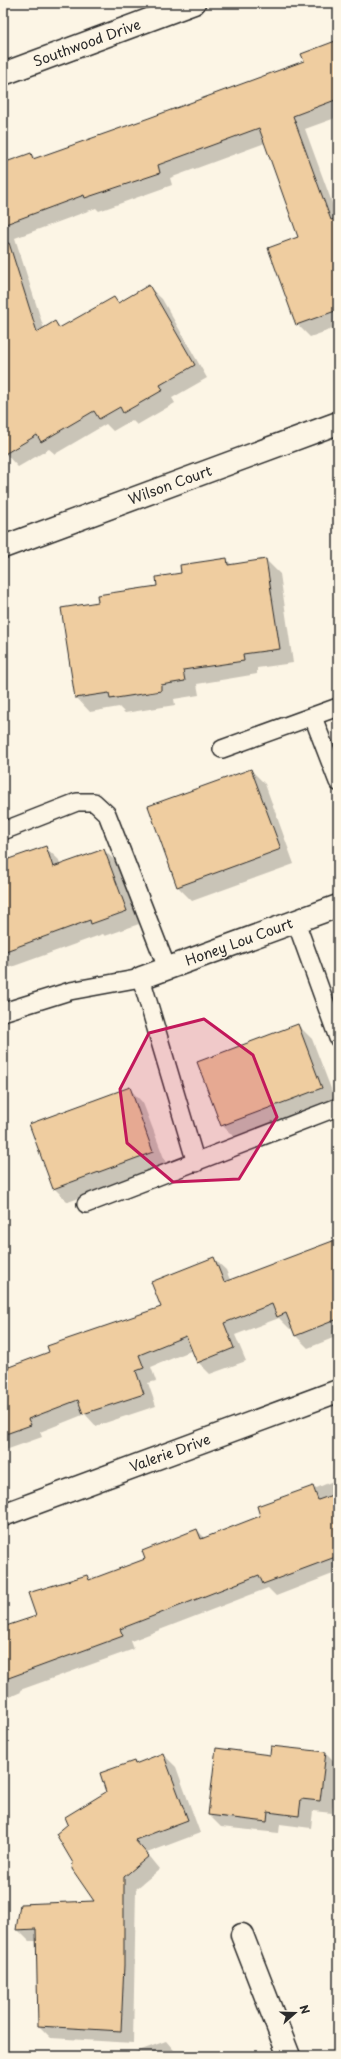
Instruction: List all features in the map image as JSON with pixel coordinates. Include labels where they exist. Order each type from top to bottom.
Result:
[{"type":"street","name":"Southwood Drive","points":[[3,74],[194,3]]},
{"type":"street","name":"Wilson Court","points":[[3,547],[338,423]]},
{"type":"street","name":"Honey Lou Court","points":[[141,978],[338,906]]},
{"type":"street","name":"Valerie Drive","points":[[3,1515],[338,1391]]},
{"type":"street","points":[[242,1935],[289,2056]]},
{"type":"lane","points":[[222,749],[338,708]]},
{"type":"lane","points":[[313,717],[338,782]]},
{"type":"lane","points":[[3,830],[77,802],[94,802],[107,814],[168,968]]},
{"type":"lane","points":[[296,922],[338,1038]]},
{"type":"lane","points":[[3,1012],[70,991],[141,978],[196,1163]]},
{"type":"lane","points":[[86,1204],[196,1163],[338,1107]]},
{"type":"highlighted area","points":[[204,1019],[253,1055],[277,1117],[239,1179],[173,1182],[127,1143],[120,1089],[149,1033]]},
{"type":"building","points":[[338,40],[338,99],[293,116],[331,220],[338,218],[338,310],[296,325],[268,248],[298,237],[259,128],[158,165],[160,173],[85,198],[84,195],[3,225],[3,163],[31,153],[33,159],[149,118],[304,61],[301,54]]},
{"type":"building","points":[[9,243],[37,332],[55,321],[59,328],[114,297],[118,303],[149,285],[195,365],[160,385],[163,390],[123,413],[120,407],[99,419],[94,411],[41,442],[37,435],[3,455],[3,244]]},
{"type":"building","points":[[227,558],[228,565],[266,559],[280,649],[243,654],[244,661],[183,670],[185,681],[161,685],[161,691],[110,699],[109,693],[75,698],[61,608],[98,602],[97,595],[157,586],[156,577],[181,573],[180,565]]},
{"type":"building","points":[[251,769],[281,849],[177,887],[148,806]]},
{"type":"building","points":[[46,846],[53,867],[104,849],[127,911],[91,924],[90,920],[3,952],[3,861]]},
{"type":"building","points":[[298,1024],[322,1088],[221,1126],[197,1062]]},
{"type":"building","points":[[130,1087],[153,1152],[53,1189],[29,1124]]},
{"type":"building","points":[[338,1239],[338,1319],[295,1336],[286,1313],[277,1317],[272,1304],[224,1323],[234,1348],[197,1363],[186,1336],[139,1355],[144,1368],[136,1371],[144,1394],[83,1414],[78,1400],[28,1419],[31,1425],[3,1435],[3,1358],[6,1358],[9,1367],[49,1352],[47,1346],[161,1307],[151,1282],[214,1257],[224,1282]]},
{"type":"building","points":[[313,1486],[318,1500],[338,1493],[338,1556],[263,1584],[259,1575],[120,1629],[123,1636],[3,1680],[3,1627],[36,1616],[28,1593],[87,1575],[89,1580],[145,1559],[142,1551],[197,1529],[201,1539],[260,1516],[257,1506]]},
{"type":"building","points":[[271,1746],[326,1752],[320,1801],[301,1799],[299,1816],[268,1812],[267,1822],[208,1815],[216,1748],[270,1755]]},
{"type":"building","points":[[163,1753],[188,1820],[135,1840],[149,1856],[124,1877],[124,1965],[121,2031],[38,2026],[36,1929],[16,1930],[20,1904],[94,1901],[72,1869],[73,1863],[56,1834],[68,1824],[65,1817],[106,1792],[100,1773],[134,1761],[135,1764]]}]
